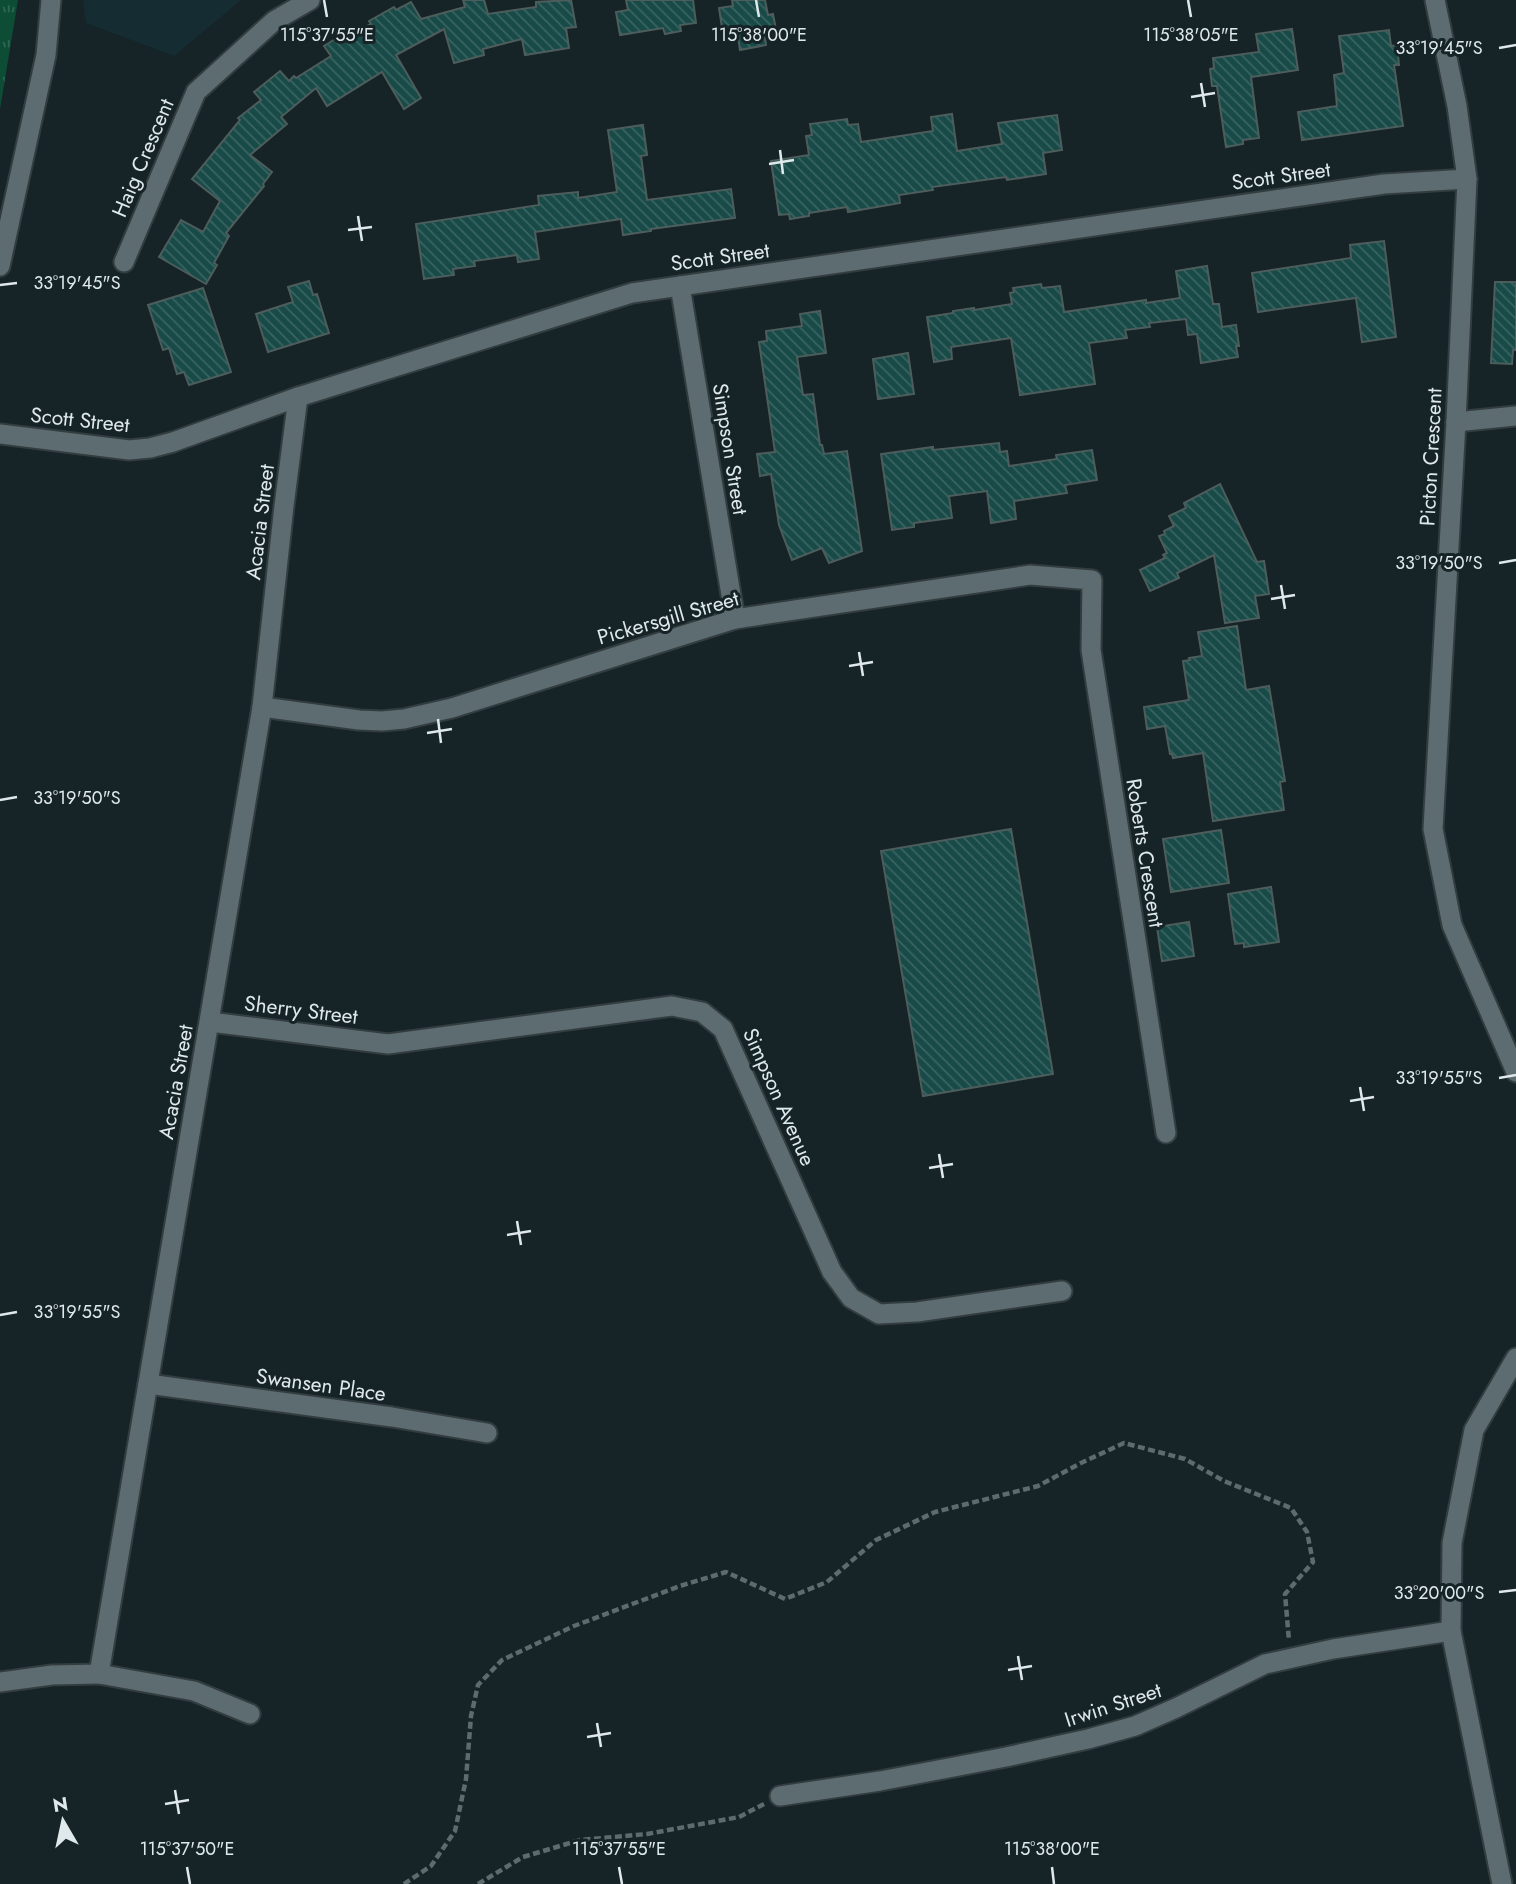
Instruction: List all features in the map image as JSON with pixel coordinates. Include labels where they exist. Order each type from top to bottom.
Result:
[{"type":"street","points":[[0,266],[46,55],[51,0]]},
{"type":"street","name":"Haig Crescent","points":[[124,262],[196,92],[274,21],[310,0]]},
{"type":"street","name":"Picton Crescent","points":[[1435,0],[1457,106],[1466,179],[1456,422],[1433,829],[1452,925],[1516,1072]]},
{"type":"street","name":"Scott Street","points":[[0,434],[129,450],[150,448],[298,397],[632,293],[1384,184],[1466,179]]},
{"type":"street","name":"Simpson Street","points":[[680,286],[735,620]]},
{"type":"street","name":"Acacia Street","points":[[99,1674],[262,707],[298,397]]},
{"type":"street","points":[[1456,422],[1516,416]]},
{"type":"street","name":"Pickersgill Street","points":[[262,707],[359,720],[404,719],[452,708],[735,620],[1030,575],[1092,580]]},
{"type":"street","name":"Roberts Crescent","points":[[1092,580],[1091,650],[1166,1133]]},
{"type":"street","name":"Simpson Avenue","points":[[388,1044],[672,1006],[702,1012],[723,1029],[832,1272],[851,1298],[879,1314],[917,1312],[1062,1290]]},
{"type":"street","name":"Sherry Street","points":[[210,1022],[388,1044]]},
{"type":"street","points":[[1502,1884],[1451,1631],[1452,1543],[1474,1430],[1516,1358]]},
{"type":"street","name":"Swansen Place","points":[[148,1384],[392,1417],[487,1433]]},
{"type":"street","name":"Irwin Street","points":[[780,1796],[893,1778],[1088,1739],[1135,1726],[1265,1664],[1333,1648],[1451,1631]]},
{"type":"street","points":[[0,1682],[52,1675],[99,1674],[194,1691],[250,1714]]},
{"type":"path","points":[[404,1884],[431,1866],[455,1831],[466,1779],[471,1716],[478,1685],[502,1660],[574,1626],[680,1586],[726,1572],[785,1599],[828,1582],[876,1541],[934,1511],[1038,1486],[1124,1443],[1185,1459],[1224,1481],[1291,1508],[1307,1532],[1313,1562],[1285,1594],[1290,1658]]},
{"type":"path","points":[[478,1884],[523,1857],[580,1840],[647,1834],[739,1817],[780,1796]]},
{"type":"shaded area","points":[[83,0],[241,0],[174,56],[86,23]]},
{"type":"green space","points":[[0,0],[18,0],[0,109]]},
{"type":"building","points":[[463,0],[484,0],[488,14],[536,7],[536,2],[571,0],[576,27],[566,28],[569,48],[525,55],[522,39],[483,49],[484,55],[454,63],[444,29],[396,55],[421,98],[404,109],[382,72],[327,106],[316,88],[281,117],[287,124],[250,155],[272,172],[226,233],[229,236],[206,284],[159,257],[181,220],[203,232],[220,201],[192,179],[240,120],[238,118],[261,100],[254,92],[280,71],[289,81],[294,76],[296,78],[331,56],[324,46],[340,36],[342,39],[371,24],[369,21],[394,7],[396,10],[411,2],[421,19],[465,7]]},
{"type":"building","points":[[626,0],[693,0],[696,23],[680,25],[681,31],[665,34],[663,28],[620,35],[616,12],[628,10]]},
{"type":"building","points":[[732,0],[765,0],[768,15],[773,14],[777,35],[765,37],[766,45],[740,50],[737,31],[723,34],[719,8],[733,6]]},
{"type":"building","points":[[1292,29],[1298,70],[1251,77],[1259,138],[1243,140],[1243,144],[1226,147],[1217,86],[1212,86],[1210,69],[1214,68],[1213,58],[1259,52],[1256,34]]},
{"type":"building","points":[[1389,30],[1391,46],[1397,45],[1399,65],[1394,65],[1403,126],[1302,140],[1298,112],[1337,106],[1334,75],[1344,73],[1339,36]]},
{"type":"building","points":[[952,114],[957,151],[1002,144],[998,123],[1057,115],[1062,150],[1043,153],[1046,174],[932,187],[933,190],[899,195],[900,203],[848,212],[847,207],[790,219],[789,214],[779,215],[771,161],[809,155],[806,136],[812,135],[810,124],[847,119],[848,125],[858,124],[861,142],[933,131],[931,117]]},
{"type":"building","points":[[643,125],[647,155],[641,156],[647,200],[731,189],[735,218],[623,235],[621,219],[535,232],[539,259],[518,262],[517,255],[474,261],[475,266],[453,269],[454,275],[424,279],[416,224],[539,205],[538,196],[578,192],[578,198],[617,192],[608,130]]},
{"type":"building","points":[[1384,241],[1396,337],[1362,342],[1356,298],[1258,312],[1252,273],[1351,258],[1350,245]]},
{"type":"building","points":[[1207,266],[1213,304],[1219,304],[1222,327],[1236,325],[1238,357],[1201,363],[1197,334],[1188,335],[1186,319],[1149,323],[1150,327],[1125,330],[1127,338],[1089,343],[1095,384],[1020,395],[1011,338],[951,347],[952,359],[934,362],[927,317],[1012,304],[1010,293],[1014,292],[1013,288],[1041,284],[1042,288],[1060,286],[1064,312],[1180,298],[1176,271]]},
{"type":"building","points":[[309,281],[313,295],[317,294],[329,333],[268,352],[256,314],[293,302],[288,287]]},
{"type":"building","points":[[1495,282],[1516,282],[1516,350],[1513,350],[1512,364],[1491,363]]},
{"type":"building","points":[[203,288],[231,372],[189,385],[184,372],[177,374],[169,348],[163,350],[148,305]]},
{"type":"building","points":[[820,311],[826,353],[797,357],[803,395],[813,394],[820,445],[824,454],[847,451],[862,551],[829,563],[822,548],[792,560],[779,525],[771,474],[760,476],[757,454],[775,452],[759,342],[767,341],[766,331],[802,326],[800,314]]},
{"type":"building","points":[[908,353],[914,394],[878,399],[873,359]]},
{"type":"building","points":[[999,443],[1000,452],[1007,451],[1009,466],[1057,459],[1056,455],[1092,450],[1097,480],[1065,485],[1067,493],[1014,501],[1016,519],[991,523],[987,491],[949,496],[952,518],[914,523],[914,527],[892,530],[881,454],[933,447],[933,450]]},
{"type":"building","points":[[1220,484],[1257,562],[1264,561],[1269,594],[1255,596],[1259,618],[1225,623],[1214,555],[1177,573],[1179,578],[1150,591],[1140,570],[1165,558],[1163,555],[1167,553],[1159,536],[1174,526],[1169,516],[1186,508],[1184,503]]},
{"type":"building","points":[[1237,626],[1246,690],[1269,686],[1285,781],[1280,782],[1284,810],[1213,821],[1203,753],[1173,758],[1165,726],[1147,729],[1144,707],[1189,700],[1183,661],[1202,656],[1198,632]]},
{"type":"building","points":[[1011,829],[1053,1074],[923,1096],[881,851]]},
{"type":"building","points":[[1221,830],[1229,883],[1171,892],[1163,839]]},
{"type":"building","points":[[1271,887],[1279,942],[1244,947],[1244,943],[1235,944],[1228,894]]},
{"type":"building","points":[[1189,922],[1194,956],[1162,961],[1157,927]]}]
